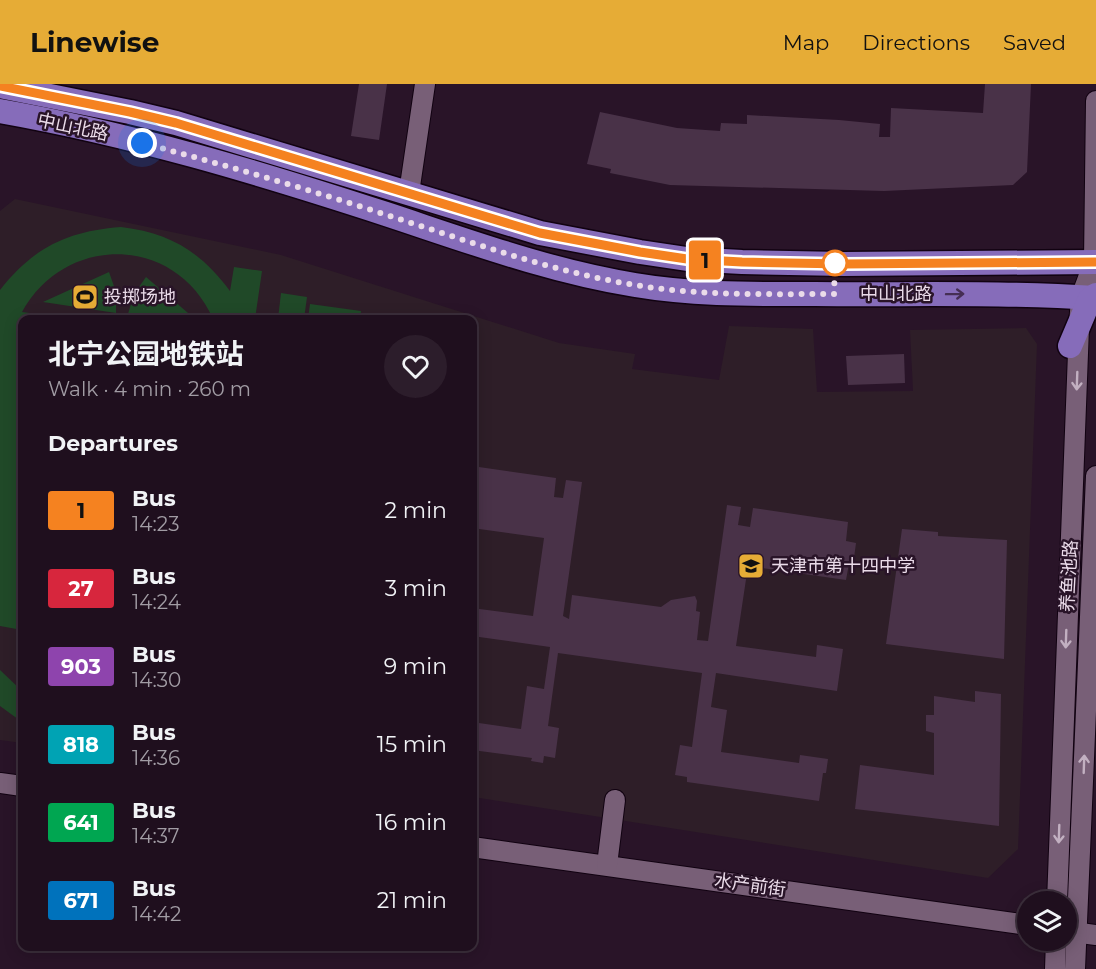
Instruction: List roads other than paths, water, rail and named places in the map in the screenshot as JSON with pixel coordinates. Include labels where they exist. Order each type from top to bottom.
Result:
[{"type":"main road","name":"中山北路","points":[[0,86],[176,123],[540,233],[587,243],[687,259],[844,264],[1095,265]]},
{"type":"main road","name":"中山北路","points":[[0,111],[96,131],[226,165],[522,259],[578,274],[635,285],[732,294],[965,294],[1091,297]]},
{"type":"main road","points":[[1070,346],[1091,297]]},
{"type":"street","points":[[409,193],[425,84]]},
{"type":"street","name":"养鱼池路","points":[[1058,891],[1091,297],[1095,265],[1096,101]]},
{"type":"street","name":"养鱼池路","points":[[1073,891],[1096,476]]},
{"type":"street","points":[[0,783],[18,785]]},
{"type":"street","points":[[607,865],[615,800]]},
{"type":"street","name":"水产前街","points":[[477,848],[1017,923]]},
{"type":"street","points":[[1077,932],[1096,935]]},
{"type":"street","points":[[1055,969],[1056,951]]},
{"type":"street","name":"养鱼池路","points":[[1073,951],[1075,969]]},
{"type":"place","name":"投掷场地","points":[[85,297]]},
{"type":"place","name":"天津市第十四中学","points":[[751,566]]}]
